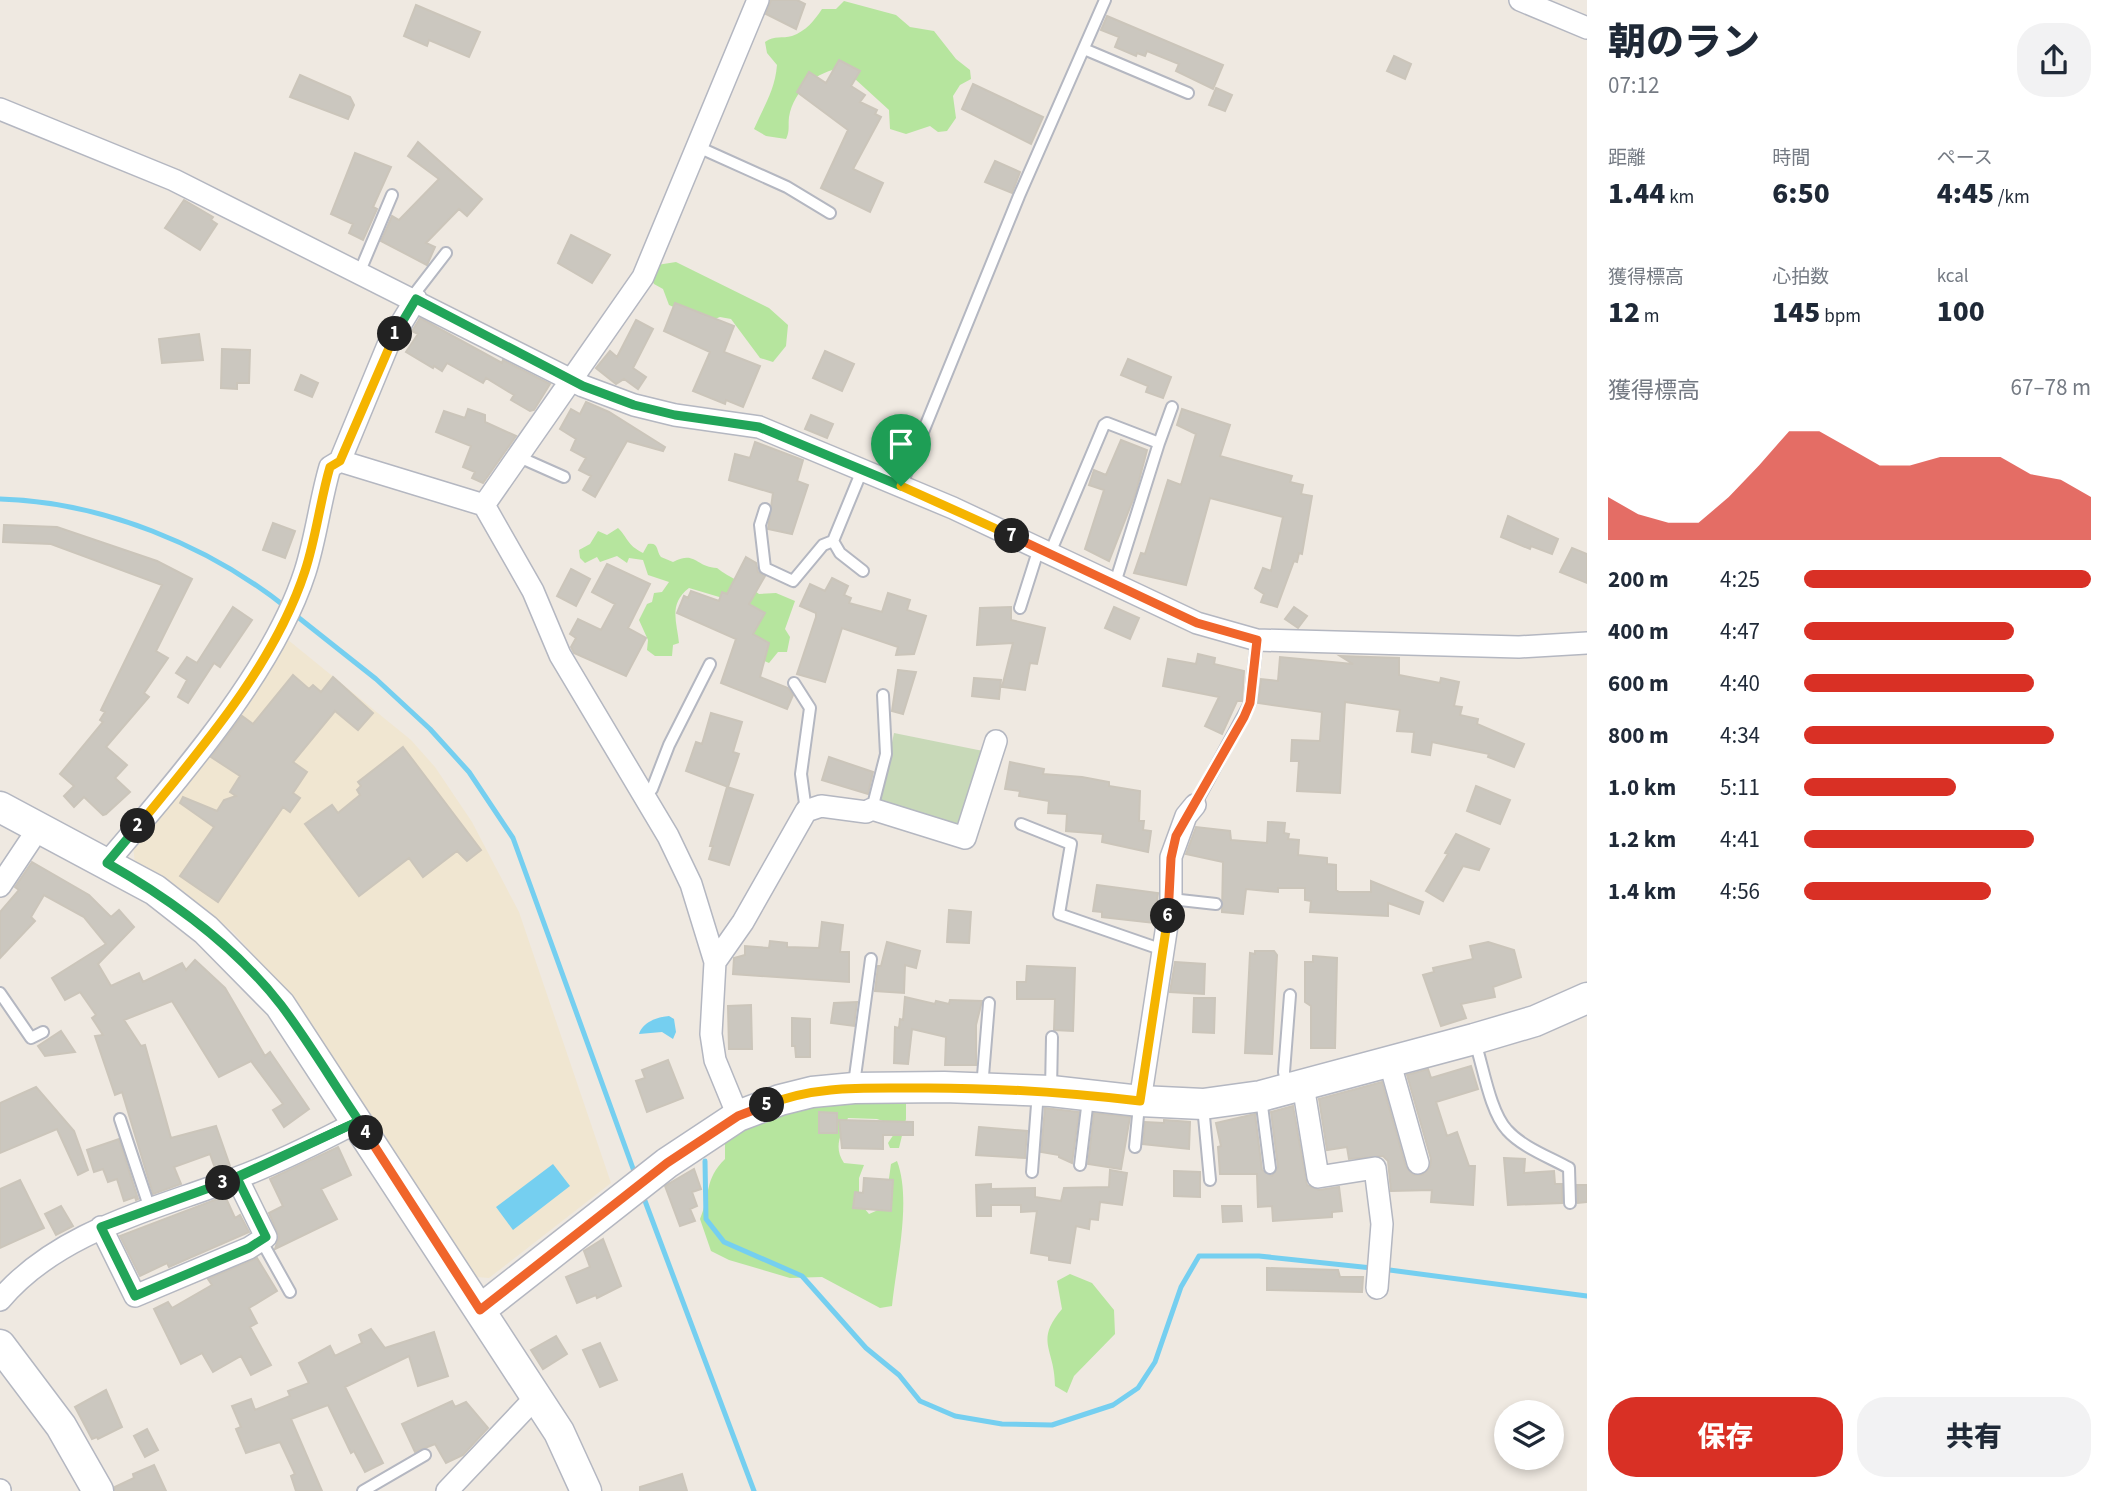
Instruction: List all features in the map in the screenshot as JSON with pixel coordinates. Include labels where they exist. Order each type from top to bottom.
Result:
[{"type":"street","points":[[484,505],[643,277],[758,0]]},
{"type":"street","points":[[1520,0],[1587,28]]},
{"type":"street","points":[[0,109],[174,180],[571,379],[634,405],[759,427],[863,468],[1197,623],[1257,640],[1519,647],[1587,643]]},
{"type":"street","points":[[107,863],[176,779],[259,664],[285,618],[305,572],[330,467],[340,461],[388,345],[414,298]]},
{"type":"street","points":[[340,461],[484,505],[533,591],[561,655],[644,796],[691,884],[715,962],[711,1034],[715,1060],[738,1116]]},
{"type":"street","points":[[715,962],[743,922],[806,811],[821,806],[856,812],[872,809],[965,838],[996,741]]},
{"type":"street","points":[[1140,1101],[1171,899],[1173,847],[1186,816],[1195,805]]},
{"type":"street","points":[[0,807],[155,890],[206,930],[280,1005],[359,1121],[559,1432],[586,1491]]},
{"type":"street","points":[[0,886],[38,829]]},
{"type":"street","points":[[480,1310],[653,1173],[738,1116],[780,1100],[812,1092],[854,1088],[982,1088],[1045,1090],[1140,1101],[1203,1104],[1284,1090],[1474,1039],[1535,1021],[1587,998]]},
{"type":"street","points":[[1389,1060],[1419,1163]]},
{"type":"street","points":[[1284,1090],[1318,1177],[1375,1168],[1382,1224],[1377,1288]]},
{"type":"street","points":[[0,1300],[10,1288],[62,1249],[101,1227],[237,1178],[359,1121]]},
{"type":"street","points":[[101,1227],[135,1296],[266,1237],[237,1178]]},
{"type":"street","points":[[0,1345],[61,1426],[98,1491]]},
{"type":"street","points":[[447,1491],[536,1397]]},
{"type":"lane","points":[[901,486],[1019,196],[1105,0]]},
{"type":"lane","points":[[1084,49],[1188,93]]},
{"type":"lane","points":[[698,147],[787,187],[830,213]]},
{"type":"lane","points":[[360,271],[392,195]]},
{"type":"lane","points":[[414,298],[446,253]]},
{"type":"lane","points":[[1115,583],[1172,407]]},
{"type":"lane","points":[[1020,608],[1104,425],[1107,423],[1159,443]]},
{"type":"lane","points":[[519,457],[564,477]]},
{"type":"lane","points":[[765,509],[760,525],[765,568],[793,581],[823,545],[833,541],[863,468]]},
{"type":"lane","points":[[833,541],[840,553],[863,571]]},
{"type":"lane","points":[[1195,805],[1250,703],[1257,640]]},
{"type":"lane","points":[[644,796],[652,789],[669,745],[710,664]]},
{"type":"lane","points":[[794,683],[810,708],[800,782],[806,811]]},
{"type":"lane","points":[[872,809],[886,754],[883,695]]},
{"type":"lane","points":[[1021,824],[1071,844],[1059,914],[1163,950]]},
{"type":"lane","points":[[1171,899],[1216,904]]},
{"type":"lane","points":[[854,1088],[871,959]]},
{"type":"lane","points":[[0,993],[31,1038],[43,1032]]},
{"type":"lane","points":[[1270,1168],[1284,1090],[1290,995]]},
{"type":"lane","points":[[982,1088],[989,1003]]},
{"type":"lane","points":[[1032,1172],[1052,1037]]},
{"type":"lane","points":[[1474,1039],[1498,1117],[1519,1140],[1569,1168],[1570,1203]]},
{"type":"lane","points":[[1080,1165],[1089,1095]]},
{"type":"lane","points":[[1135,1147],[1140,1101]]},
{"type":"lane","points":[[1203,1104],[1210,1180]]},
{"type":"lane","points":[[120,1119],[150,1209]]},
{"type":"lane","points":[[261,1240],[290,1293]]},
{"type":"lane","points":[[363,1491],[425,1455]]},
{"type":"shaded area","points":[[282,635],[411,740],[435,767],[472,822],[519,912],[611,1183],[489,1278],[477,1277],[298,1004],[233,932],[178,887],[135,864],[133,845]]},
{"type":"green space","points":[[844,1],[896,15],[910,27],[934,31],[956,59],[970,70],[971,79],[960,85],[953,96],[956,118],[947,131],[938,132],[930,126],[906,134],[890,129],[889,110],[843,68],[824,73],[801,90],[792,107],[786,139],[766,136],[754,129],[776,74],[777,65],[767,53],[765,42],[797,34],[816,18],[822,9],[836,9]]},
{"type":"green space","points":[[676,262],[769,308],[788,325],[786,346],[773,362],[760,358],[731,319],[720,317],[707,322],[669,305],[663,289],[654,284],[650,275],[657,265]]},
{"type":"green space","points":[[618,528],[631,544],[643,553],[648,544],[654,544],[661,557],[673,562],[691,558],[717,568],[759,594],[776,593],[795,601],[785,629],[790,637],[787,652],[778,652],[769,663],[760,659],[726,599],[689,588],[682,594],[676,607],[679,643],[673,645],[672,656],[655,656],[647,650],[648,640],[639,620],[647,604],[652,602],[654,593],[662,592],[669,582],[648,575],[643,560],[629,558],[627,563],[617,556],[600,562],[597,557],[585,563],[580,558],[579,550],[590,544],[598,531],[607,535]]},
{"type":"green space","points":[[894,733],[988,752],[964,831],[879,805]]},
{"type":"green space","points":[[906,1095],[906,1119],[899,1148],[890,1148],[888,1143],[894,1134],[894,1125],[877,1119],[848,1118],[839,1146],[844,1163],[864,1165],[859,1178],[859,1202],[869,1214],[885,1207],[891,1164],[897,1161],[903,1194],[903,1213],[892,1306],[880,1308],[822,1277],[790,1278],[729,1260],[711,1251],[700,1219],[711,1180],[725,1159],[725,1142],[737,1131],[822,1103]]},
{"type":"green space","points":[[1070,1274],[1092,1283],[1114,1310],[1115,1334],[1074,1376],[1067,1393],[1055,1386],[1047,1338],[1062,1309],[1057,1281]]},
{"type":"water","points":[[669,1016],[674,1019],[676,1032],[673,1039],[662,1032],[639,1034],[651,1021]]},
{"type":"water","points":[[553,1164],[570,1186],[513,1230],[496,1207]]},
{"type":"building","points":[[771,0],[797,0],[805,4],[796,29],[766,14]]},
{"type":"building","points":[[416,5],[480,32],[469,57],[429,40],[427,46],[404,36]]},
{"type":"building","points":[[1107,16],[1223,65],[1213,89],[1176,71],[1179,64],[1147,51],[1145,56],[1137,53],[1136,56],[1115,47],[1119,37],[1101,30]]},
{"type":"building","points":[[1394,56],[1411,64],[1405,79],[1387,71]]},
{"type":"building","points":[[839,60],[860,71],[851,86],[865,95],[860,102],[877,110],[875,114],[881,117],[853,169],[883,183],[870,212],[821,188],[848,130],[797,92],[809,72],[826,83]]},
{"type":"building","points":[[300,75],[350,97],[354,105],[348,119],[290,97]]},
{"type":"building","points":[[973,84],[1043,117],[1031,144],[962,109]]},
{"type":"building","points":[[1216,88],[1232,95],[1225,111],[1209,105]]},
{"type":"building","points":[[418,142],[482,199],[467,216],[459,209],[426,243],[435,247],[427,265],[381,241],[392,216],[399,220],[439,179],[408,156]]},
{"type":"building","points":[[355,153],[391,167],[373,207],[377,209],[363,240],[349,233],[353,224],[331,214]]},
{"type":"building","points":[[995,161],[1020,172],[1012,193],[985,182]]},
{"type":"building","points":[[184,200],[213,217],[211,220],[217,224],[200,250],[165,228]]},
{"type":"building","points":[[571,235],[610,255],[592,283],[558,263]]},
{"type":"building","points":[[675,303],[734,326],[724,352],[760,366],[743,407],[726,400],[725,404],[693,391],[710,352],[664,331]]},
{"type":"building","points":[[420,318],[502,363],[503,360],[550,384],[534,410],[530,411],[511,400],[514,395],[486,378],[483,383],[447,363],[442,371],[406,352],[418,334],[412,331]]},
{"type":"building","points":[[636,320],[653,329],[633,368],[646,377],[638,389],[624,379],[616,384],[596,368],[610,351],[617,357]]},
{"type":"building","points":[[199,334],[203,360],[162,363],[159,339]]},
{"type":"building","points":[[222,349],[250,350],[249,383],[237,383],[237,389],[221,388]]},
{"type":"building","points":[[825,351],[854,364],[842,391],[813,378]]},
{"type":"building","points":[[1128,359],[1171,377],[1163,398],[1146,392],[1148,386],[1121,375]]},
{"type":"building","points":[[301,375],[318,383],[312,397],[295,390]]},
{"type":"building","points":[[586,402],[609,412],[665,447],[663,451],[627,441],[595,497],[583,490],[591,476],[579,470],[586,458],[571,450],[576,439],[560,429],[571,409],[580,414]]},
{"type":"building","points":[[468,409],[485,415],[485,422],[516,436],[483,483],[472,478],[475,472],[463,467],[471,446],[436,432],[444,411],[465,418]]},
{"type":"building","points":[[1182,409],[1230,425],[1220,456],[1292,476],[1290,482],[1303,485],[1301,494],[1312,496],[1302,554],[1299,553],[1297,562],[1294,561],[1277,607],[1261,602],[1264,594],[1255,588],[1263,568],[1271,571],[1283,517],[1210,498],[1186,585],[1134,573],[1141,553],[1145,554],[1168,480],[1181,485],[1196,434],[1177,425]]},
{"type":"building","points":[[811,415],[833,424],[827,438],[805,429]]},
{"type":"building","points":[[1121,440],[1147,450],[1136,492],[1109,561],[1085,549],[1104,490],[1089,485],[1094,470],[1106,475]]},
{"type":"building","points":[[755,442],[803,460],[797,481],[808,485],[792,534],[768,529],[773,493],[729,480],[735,454],[750,458]]},
{"type":"building","points":[[1508,516],[1558,539],[1552,554],[1531,546],[1530,549],[1501,537]]},
{"type":"building","points":[[273,523],[295,531],[285,558],[263,550]]},
{"type":"building","points":[[4,525],[57,527],[157,561],[192,579],[156,651],[168,658],[144,693],[149,697],[106,747],[127,765],[115,778],[130,792],[106,814],[103,815],[84,797],[74,807],[64,796],[74,786],[60,774],[103,722],[100,720],[105,712],[101,710],[162,585],[51,544],[3,542]]},
{"type":"building","points":[[1572,548],[1587,554],[1587,583],[1560,572]]},
{"type":"building","points":[[746,557],[756,563],[758,572],[765,576],[749,604],[765,613],[753,634],[769,643],[760,677],[788,688],[793,695],[787,709],[721,683],[736,639],[677,613],[684,596],[688,598],[691,591],[719,601],[722,592],[727,594]]},
{"type":"building","points":[[607,564],[650,584],[628,628],[646,638],[626,676],[574,653],[571,647],[576,638],[570,634],[578,619],[601,630],[615,604],[592,592]]},
{"type":"building","points":[[571,569],[590,579],[576,606],[557,596]]},
{"type":"building","points":[[832,578],[848,586],[844,595],[851,598],[849,603],[882,612],[888,593],[910,600],[907,610],[926,616],[914,654],[896,655],[898,647],[842,628],[825,682],[797,674],[816,617],[816,613],[800,606],[810,584],[825,591]]},
{"type":"building","points":[[233,607],[252,620],[220,667],[214,663],[188,703],[178,697],[187,680],[176,673],[187,657],[197,663]]},
{"type":"building","points":[[1011,607],[1011,620],[1045,628],[1037,664],[1030,663],[1025,690],[1002,687],[1013,643],[977,645],[980,608]]},
{"type":"building","points":[[1114,607],[1139,618],[1130,639],[1105,628]]},
{"type":"building","points":[[1294,607],[1307,616],[1298,628],[1285,619]]},
{"type":"building","points":[[1198,654],[1215,658],[1214,664],[1244,671],[1242,701],[1237,701],[1222,734],[1205,726],[1219,697],[1163,686],[1168,659],[1196,664]]},
{"type":"building","points":[[1340,656],[1399,658],[1399,675],[1440,683],[1441,678],[1459,682],[1454,706],[1462,707],[1460,715],[1478,719],[1477,724],[1524,744],[1514,767],[1488,757],[1489,754],[1432,742],[1430,755],[1412,752],[1414,732],[1397,731],[1400,710],[1345,702],[1340,793],[1297,791],[1299,761],[1291,761],[1292,740],[1320,741],[1322,712],[1258,703],[1261,679],[1278,681],[1280,657],[1353,664]]},
{"type":"building","points":[[898,670],[916,672],[903,714],[892,711]]},
{"type":"building","points":[[293,675],[309,689],[313,685],[321,692],[333,677],[373,713],[358,730],[335,711],[293,762],[307,772],[293,793],[300,798],[290,812],[283,807],[218,902],[180,876],[214,827],[180,803],[183,797],[217,811],[224,800],[236,796],[230,792],[240,776],[211,757],[242,716],[253,724]]},
{"type":"building","points":[[974,678],[1001,680],[999,699],[972,696]]},
{"type":"building","points":[[711,713],[742,722],[733,752],[739,754],[728,787],[686,771],[696,742],[702,744]]},
{"type":"building","points":[[403,747],[481,850],[467,861],[457,851],[423,877],[409,858],[359,896],[305,824],[332,805],[338,813],[360,795],[357,790],[361,786],[358,782]]},
{"type":"building","points":[[829,757],[873,772],[868,794],[822,780]]},
{"type":"building","points":[[1010,762],[1044,769],[1043,774],[1082,777],[1109,782],[1109,786],[1140,791],[1139,821],[1144,821],[1143,830],[1151,831],[1148,852],[1102,842],[1103,834],[1066,831],[1067,814],[1048,813],[1049,801],[1019,796],[1020,791],[1005,789]]},
{"type":"building","points":[[1476,786],[1510,800],[1500,824],[1467,811]]},
{"type":"building","points":[[727,787],[753,795],[729,865],[709,859],[713,846],[710,846]]},
{"type":"building","points":[[1268,822],[1285,823],[1284,833],[1289,834],[1288,839],[1299,840],[1298,855],[1327,858],[1327,864],[1336,865],[1336,890],[1339,892],[1371,892],[1371,881],[1423,902],[1419,914],[1388,903],[1388,916],[1310,912],[1311,901],[1305,900],[1305,888],[1278,888],[1278,892],[1246,889],[1243,914],[1222,912],[1223,862],[1186,854],[1196,827],[1230,831],[1231,840],[1267,843]]},
{"type":"building","points":[[1456,834],[1489,849],[1479,870],[1463,866],[1443,901],[1426,891],[1448,854],[1445,853]]},
{"type":"building","points":[[32,862],[89,895],[111,917],[119,910],[134,927],[98,964],[111,986],[139,973],[143,982],[182,963],[186,970],[195,960],[225,988],[265,1056],[270,1052],[309,1109],[284,1127],[273,1110],[283,1104],[251,1061],[219,1077],[172,1001],[124,1020],[141,1046],[145,1045],[171,1138],[216,1126],[230,1166],[216,1171],[210,1154],[174,1167],[181,1184],[153,1194],[122,1092],[115,1095],[95,1036],[103,1035],[92,1018],[96,1015],[80,992],[65,1000],[52,978],[106,944],[84,917],[44,895],[31,917],[35,921],[0,958],[0,912],[19,890],[15,887]]},
{"type":"building","points":[[1097,885],[1158,893],[1154,923],[1102,917],[1102,912],[1093,911]]},
{"type":"building","points":[[949,910],[971,912],[969,943],[947,942]]},
{"type":"building","points":[[822,922],[843,925],[840,952],[849,952],[849,982],[733,974],[734,958],[745,955],[745,946],[769,948],[770,941],[787,943],[787,947],[819,948]]},
{"type":"building","points":[[887,942],[920,951],[916,968],[905,965],[904,993],[875,991],[878,966],[881,966]]},
{"type":"building","points":[[1488,942],[1514,950],[1521,977],[1493,987],[1495,997],[1461,1004],[1466,1018],[1441,1026],[1423,975],[1434,972],[1433,968],[1473,959],[1470,946]]},
{"type":"building","points":[[1255,951],[1274,951],[1277,955],[1272,1054],[1245,1053],[1250,953],[1255,954]]},
{"type":"building","points":[[1313,956],[1337,958],[1335,1048],[1311,1048],[1311,1006],[1305,1002],[1305,962],[1313,962]]},
{"type":"building","points":[[1175,962],[1205,964],[1204,994],[1170,992]]},
{"type":"building","points":[[1027,966],[1075,968],[1073,1031],[1054,1030],[1055,999],[1017,999],[1017,982],[1026,982]]},
{"type":"building","points":[[905,997],[935,1004],[936,1001],[949,1004],[950,1000],[982,1001],[976,1025],[976,1065],[945,1065],[946,1037],[912,1029],[908,1064],[894,1063],[895,1027],[899,1028],[900,1019],[903,1020]]},
{"type":"building","points":[[1194,998],[1215,998],[1214,1033],[1193,1032]]},
{"type":"building","points":[[857,1002],[854,1026],[831,1023],[834,1003]]},
{"type":"building","points":[[751,1005],[752,1049],[729,1049],[728,1006]]},
{"type":"building","points":[[792,1018],[810,1019],[810,1057],[796,1057],[795,1046],[792,1046]]},
{"type":"building","points":[[61,1031],[75,1052],[45,1056],[38,1046]]},
{"type":"building","points":[[668,1060],[683,1098],[647,1112],[636,1081],[645,1078],[642,1070]]},
{"type":"building","points":[[1471,1066],[1478,1089],[1436,1102],[1447,1136],[1457,1132],[1469,1166],[1475,1166],[1473,1205],[1431,1202],[1432,1190],[1391,1191],[1388,1161],[1383,1156],[1349,1159],[1347,1147],[1327,1150],[1319,1099],[1382,1082],[1406,1167],[1414,1175],[1422,1175],[1430,1167],[1431,1159],[1407,1075],[1428,1069],[1431,1078]]},
{"type":"building","points":[[36,1087],[74,1131],[88,1170],[78,1175],[57,1129],[0,1153],[0,1103]]},
{"type":"building","points":[[1293,1106],[1307,1185],[1319,1190],[1339,1187],[1342,1211],[1332,1212],[1332,1217],[1273,1221],[1272,1206],[1258,1207],[1257,1174],[1220,1174],[1218,1147],[1221,1146],[1216,1123],[1255,1114],[1262,1170],[1272,1176],[1278,1167],[1271,1112]]},
{"type":"building","points":[[1045,1108],[1079,1112],[1072,1163],[1059,1155],[1041,1152]]},
{"type":"building","points":[[819,1112],[837,1113],[837,1133],[819,1133]]},
{"type":"building","points":[[1094,1113],[1130,1117],[1121,1169],[1088,1164]]},
{"type":"building","points":[[839,1120],[913,1122],[913,1135],[883,1135],[883,1149],[842,1148]]},
{"type":"building","points":[[1164,1120],[1190,1122],[1189,1149],[1143,1144],[1145,1122],[1164,1123]]},
{"type":"building","points":[[979,1127],[1027,1131],[1025,1158],[976,1155]]},
{"type":"building","points":[[119,1139],[138,1199],[136,1200],[135,1197],[124,1201],[117,1179],[108,1182],[103,1169],[94,1172],[87,1150]]},
{"type":"building","points":[[338,1147],[351,1175],[321,1189],[337,1219],[275,1249],[279,1237],[269,1213],[283,1206],[270,1179]]},
{"type":"building","points":[[1504,1158],[1525,1159],[1524,1173],[1554,1171],[1555,1184],[1562,1184],[1562,1203],[1508,1205]]},
{"type":"building","points":[[694,1169],[701,1189],[692,1192],[697,1206],[690,1209],[695,1221],[680,1226],[665,1186]]},
{"type":"building","points":[[1110,1170],[1127,1173],[1122,1205],[1100,1202],[1098,1220],[1090,1219],[1089,1229],[1076,1226],[1070,1263],[1049,1260],[1049,1256],[1031,1253],[1037,1211],[1021,1212],[1021,1205],[991,1205],[991,1216],[977,1216],[976,1185],[991,1184],[991,1189],[1035,1188],[1035,1197],[1061,1201],[1064,1188],[1109,1187]]},
{"type":"building","points":[[1174,1171],[1200,1172],[1200,1197],[1174,1196]]},
{"type":"building","points":[[864,1178],[893,1180],[891,1211],[853,1208],[855,1192],[863,1193]]},
{"type":"building","points":[[20,1180],[44,1228],[0,1248],[0,1189]]},
{"type":"building","points":[[1577,1185],[1587,1185],[1587,1202],[1578,1203]]},
{"type":"building","points":[[225,1196],[235,1218],[240,1215],[249,1232],[169,1267],[167,1263],[140,1276],[120,1236]]},
{"type":"building","points":[[61,1206],[73,1226],[56,1235],[45,1214]]},
{"type":"building","points":[[1222,1206],[1241,1206],[1242,1221],[1223,1222]]},
{"type":"building","points":[[603,1239],[621,1286],[597,1298],[596,1295],[577,1303],[566,1277],[590,1267],[584,1251]]},
{"type":"building","points":[[257,1258],[277,1291],[249,1308],[257,1323],[250,1327],[271,1365],[251,1375],[241,1356],[213,1372],[202,1353],[181,1364],[154,1309],[168,1302],[172,1308],[212,1285],[208,1279]]},
{"type":"building","points":[[1267,1268],[1338,1270],[1340,1277],[1363,1277],[1362,1292],[1267,1290]]},
{"type":"building","points":[[371,1329],[385,1348],[434,1332],[448,1376],[418,1386],[409,1356],[345,1387],[383,1463],[365,1472],[354,1451],[351,1453],[328,1405],[291,1419],[322,1491],[296,1491],[291,1476],[295,1474],[280,1442],[246,1453],[236,1429],[241,1427],[232,1406],[251,1399],[255,1410],[290,1396],[288,1391],[309,1383],[299,1363],[330,1346],[335,1356],[362,1343],[359,1335]]},
{"type":"building","points":[[556,1336],[567,1354],[543,1369],[531,1350]]},
{"type":"building","points":[[600,1343],[617,1380],[600,1387],[583,1350]]},
{"type":"building","points":[[106,1390],[122,1427],[98,1439],[92,1439],[75,1407]]},
{"type":"building","points":[[452,1401],[455,1407],[466,1402],[488,1428],[463,1455],[446,1463],[435,1444],[415,1452],[402,1424]]},
{"type":"building","points":[[147,1429],[158,1450],[145,1457],[134,1436]]},
{"type":"building","points":[[154,1465],[166,1491],[115,1491],[115,1487],[134,1478],[133,1474]]},
{"type":"building","points":[[682,1474],[687,1491],[640,1491],[640,1487]]},
{"type":"waterway","points":[[0,499],[77,508],[152,531],[223,565],[287,608]]},
{"type":"waterway","points":[[294,614],[376,679],[430,729],[469,772],[513,838],[635,1174]]},
{"type":"waterway","points":[[705,1161],[706,1219],[724,1242],[802,1276],[866,1348],[899,1375],[920,1401],[955,1416],[1002,1424],[1052,1425],[1113,1405],[1138,1388],[1155,1362],[1181,1287],[1199,1256],[1259,1256],[1372,1268]]},
{"type":"waterway","points":[[642,1193],[754,1491]]},
{"type":"waterway","points":[[1382,1269],[1587,1296]]},
{"type":"route","points":[[901,486],[759,427],[675,415],[634,405],[583,386],[416,299],[388,345],[340,461],[330,467],[305,572],[285,618],[259,664],[229,708],[176,779],[107,863],[155,890],[206,930],[244,966],[280,1005],[359,1121],[237,1178],[101,1227],[135,1296],[249,1248],[266,1237],[237,1178],[347,1128],[359,1121],[480,1310],[667,1163],[711,1132],[738,1116],[780,1100],[812,1092],[854,1088],[944,1087],[1051,1091],[1140,1101],[1171,899],[1171,858],[1176,836],[1250,703],[1257,640],[1197,623],[901,486]]}]
